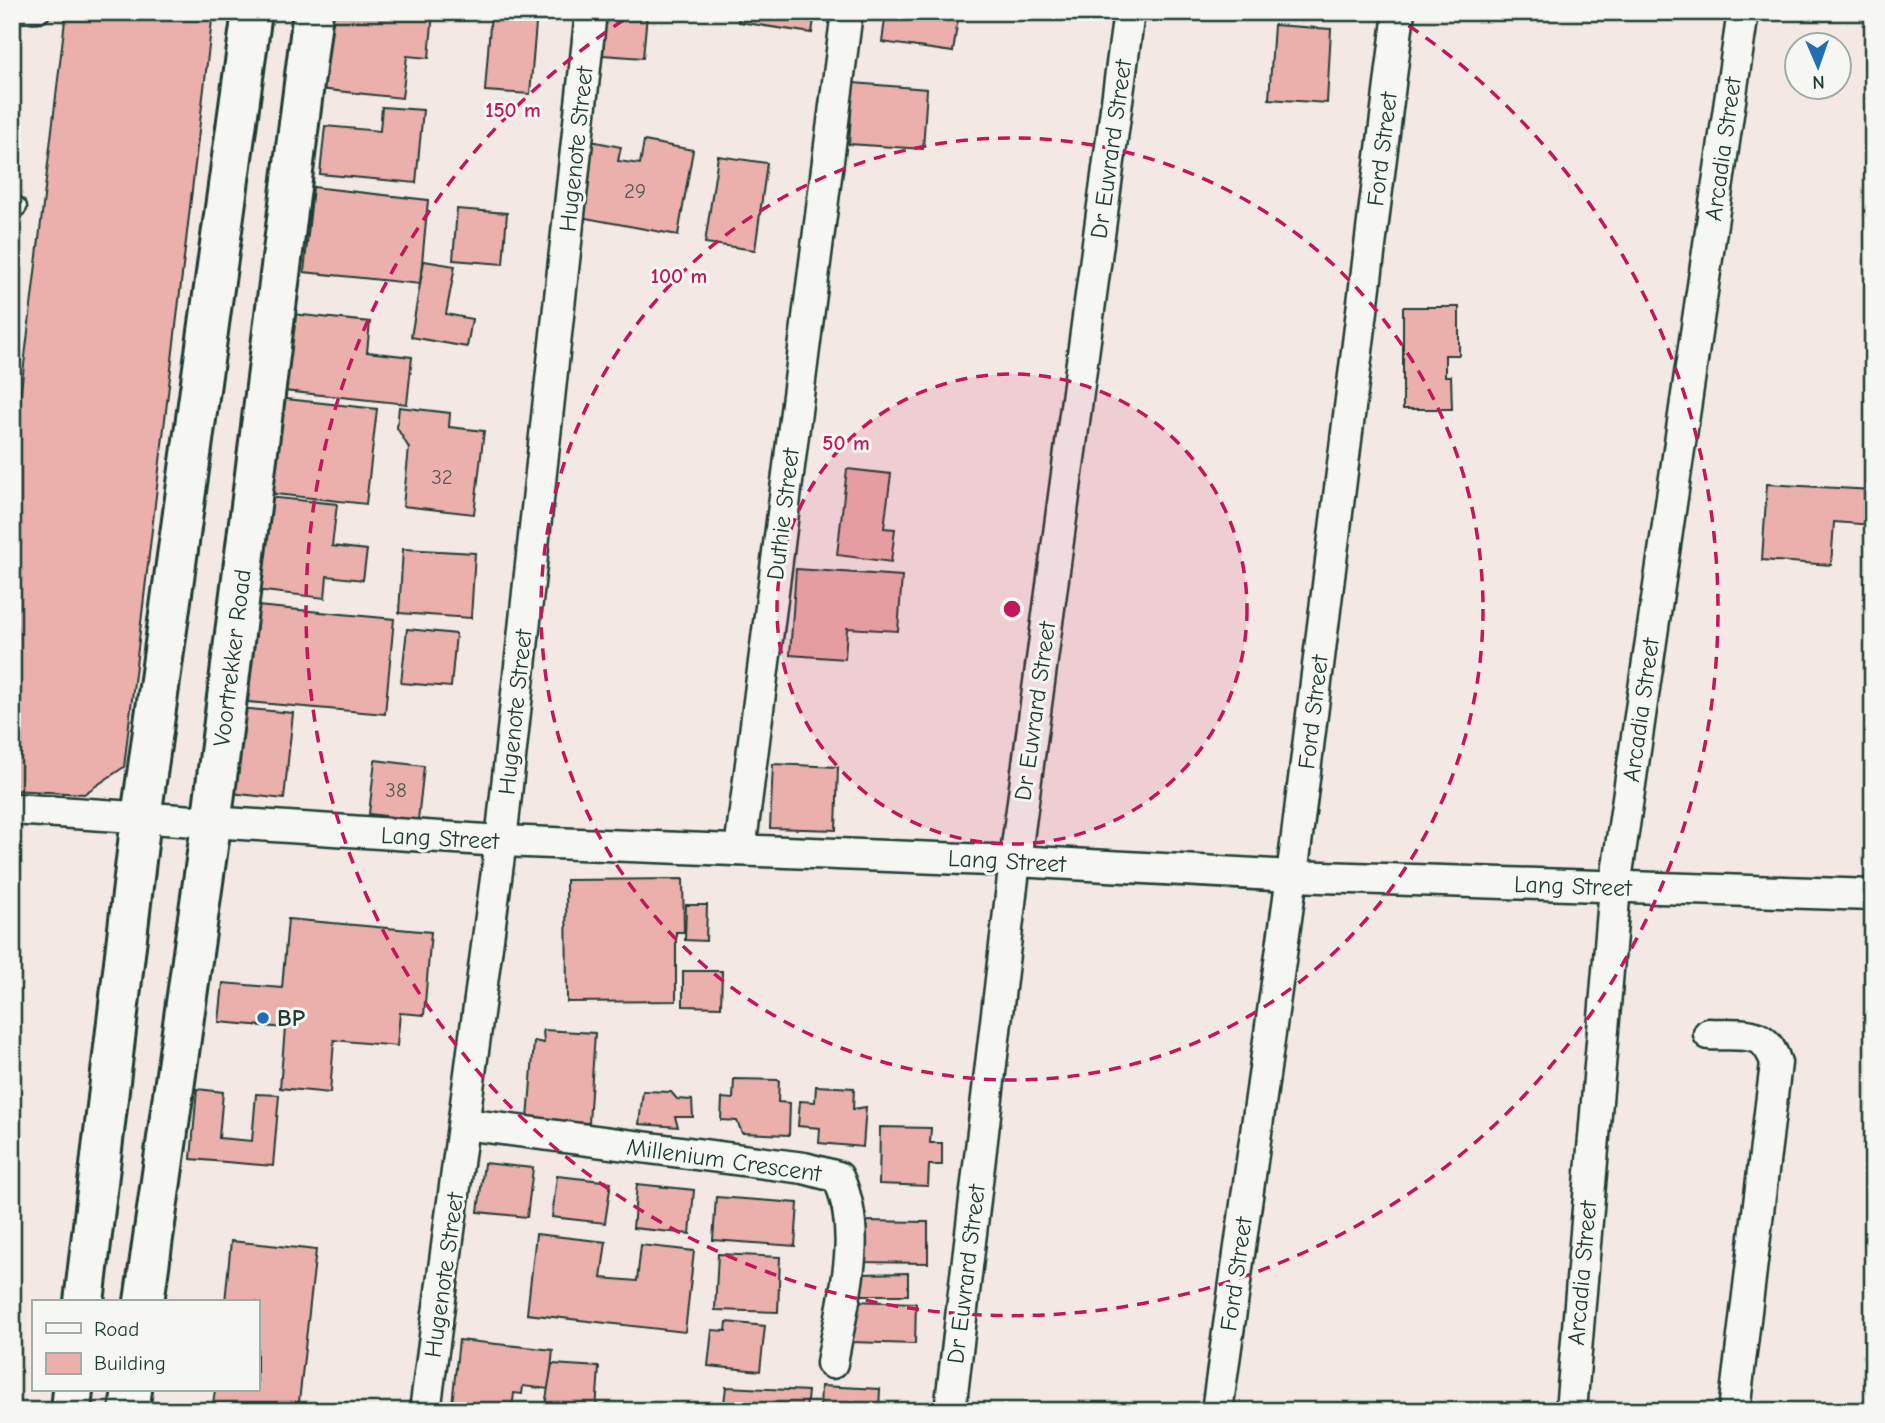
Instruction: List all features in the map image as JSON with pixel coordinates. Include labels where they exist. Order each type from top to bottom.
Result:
[{"type":"main road","points":[[84,1300],[141,818],[252,12]]},
{"type":"main road","name":"Voortrekker Road","points":[[144,1300],[211,825],[313,12]]},
{"type":"main road","points":[[71,1411],[73,1392]]},
{"type":"main road","points":[[129,1411],[132,1392]]},
{"type":"street","name":"Hugenote Street","points":[[425,1411],[501,841],[591,12]]},
{"type":"street","name":"Duthie Street","points":[[740,850],[847,12]]},
{"type":"street","name":"Dr Euvrard Street","points":[[950,1411],[1015,861],[1129,12]]},
{"type":"street","name":"Ford Street","points":[[1217,1411],[1292,876],[1399,12]]},
{"type":"street","name":"Arcadia Street","points":[[1570,1411],[1615,887],[1743,12]]},
{"type":"street","name":"Lang Street","points":[[12,809],[211,825],[501,841],[1015,861],[1292,876],[1873,895]]},
{"type":"street","points":[[1709,1034],[1758,1037],[1770,1045],[1776,1063],[1734,1411]]},
{"type":"street","name":"Millenium Crescent","points":[[464,1124],[804,1168],[838,1177],[851,1211],[851,1252],[832,1363]]},
{"type":"lane","points":[[12,14],[41,13]]},
{"type":"building","points":[[66,12],[213,12],[124,767],[84,794],[12,790],[12,423],[17,424]]},
{"type":"building","points":[[327,12],[433,12],[429,58],[407,56],[402,98],[319,89]]},
{"type":"building","points":[[491,12],[537,12],[530,94],[485,91]]},
{"type":"building","points":[[606,12],[647,14],[643,58],[603,55]]},
{"type":"building","points":[[657,12],[694,12],[694,16]]},
{"type":"building","points":[[740,12],[815,12],[812,33],[738,22]]},
{"type":"building","points":[[886,12],[959,12],[953,52],[882,42]]},
{"type":"building","points":[[1274,25],[1331,29],[1327,103],[1269,99]]},
{"type":"building","points":[[853,83],[927,89],[923,149],[849,144]]},
{"type":"building","points":[[382,107],[423,110],[416,183],[320,174],[325,126],[380,131]]},
{"type":"building","points":[[591,141],[621,147],[618,161],[640,164],[644,141],[693,150],[678,235],[580,217]]},
{"type":"building","points":[[718,156],[767,163],[755,250],[705,243]]},
{"type":"building","points":[[313,187],[428,200],[420,284],[304,272]]},
{"type":"building","points":[[457,209],[507,213],[503,264],[453,260]]},
{"type":"building","points":[[424,261],[455,266],[446,314],[472,319],[467,347],[411,337]]},
{"type":"building","points":[[1403,307],[1459,307],[1459,355],[1445,355],[1445,376],[1451,376],[1452,409],[1403,409]]},
{"type":"building","points":[[292,314],[370,322],[367,352],[412,357],[407,404],[284,391]]},
{"type":"building","points":[[268,397],[377,409],[366,504],[258,492]]},
{"type":"building","points":[[399,407],[450,413],[449,427],[484,431],[474,514],[403,506],[409,448],[397,428]]},
{"type":"building","points":[[847,469],[891,474],[884,528],[895,529],[891,562],[837,555]]},
{"type":"building","points":[[1767,484],[1873,490],[1873,525],[1834,522],[1831,565],[1762,560]]},
{"type":"building","points":[[257,496],[337,504],[332,546],[367,550],[363,580],[327,576],[325,598],[246,589]]},
{"type":"building","points":[[403,549],[475,553],[471,618],[399,613]]},
{"type":"building","points":[[796,569],[902,576],[898,631],[847,628],[845,659],[790,655]]},
{"type":"building","points":[[257,606],[394,619],[385,714],[248,702]]},
{"type":"building","points":[[407,629],[456,634],[451,687],[401,683]]},
{"type":"building","points":[[239,708],[293,713],[284,799],[231,793]]},
{"type":"building","points":[[375,760],[424,766],[418,820],[369,814]]},
{"type":"building","points":[[773,764],[838,767],[836,830],[770,828]]},
{"type":"building","points":[[683,879],[684,932],[676,932],[676,1001],[567,1002],[566,880]]},
{"type":"building","points":[[686,905],[707,905],[706,941],[685,940]]},
{"type":"building","points":[[288,919],[431,932],[424,1015],[400,1013],[397,1046],[334,1040],[330,1093],[280,1088],[285,1028],[219,1022],[223,983],[282,988]]},
{"type":"building","points":[[683,971],[722,971],[721,1007],[683,1006]]},
{"type":"building","points":[[543,1030],[595,1033],[589,1123],[528,1120],[534,1041],[544,1043]]},
{"type":"building","points":[[734,1079],[779,1080],[778,1102],[790,1103],[789,1135],[742,1133],[737,1121],[721,1120],[722,1098],[733,1099]]},
{"type":"building","points":[[816,1086],[854,1088],[853,1109],[866,1107],[863,1147],[819,1143],[820,1128],[798,1126],[800,1101],[815,1102]]},
{"type":"building","points":[[197,1089],[223,1092],[219,1138],[252,1141],[256,1094],[279,1095],[273,1166],[191,1159]]},
{"type":"building","points":[[643,1091],[671,1092],[677,1099],[692,1100],[693,1117],[675,1117],[678,1127],[639,1124]]},
{"type":"building","points":[[880,1127],[931,1128],[930,1143],[942,1143],[942,1165],[929,1165],[928,1186],[879,1184]]},
{"type":"building","points":[[484,1163],[533,1168],[527,1217],[478,1212]]},
{"type":"building","points":[[557,1176],[611,1182],[605,1223],[552,1217]]},
{"type":"building","points":[[637,1184],[694,1190],[690,1234],[633,1228]]},
{"type":"building","points":[[716,1197],[798,1203],[795,1246],[713,1240]]},
{"type":"building","points":[[860,1221],[928,1222],[928,1263],[859,1262]]},
{"type":"building","points":[[536,1234],[606,1242],[601,1278],[637,1281],[641,1245],[694,1251],[685,1332],[527,1314]]},
{"type":"building","points":[[231,1241],[316,1250],[298,1411],[212,1411],[215,1392],[259,1392],[259,1300],[225,1300]]},
{"type":"building","points":[[718,1254],[780,1257],[778,1312],[715,1310]]},
{"type":"building","points":[[908,1273],[908,1295],[862,1295],[861,1274]]},
{"type":"building","points":[[852,1301],[916,1303],[915,1344],[851,1342]]},
{"type":"building","points":[[727,1322],[765,1326],[760,1371],[708,1366],[712,1330],[726,1331]]},
{"type":"building","points":[[459,1340],[553,1350],[549,1389],[523,1386],[522,1394],[514,1393],[512,1410],[452,1404]]},
{"type":"building","points":[[552,1364],[599,1367],[596,1411],[544,1411]]},
{"type":"building","points":[[821,1386],[880,1389],[879,1411],[820,1411]]},
{"type":"building","points":[[726,1387],[808,1391],[806,1411],[723,1411]]},
{"type":"place","name":"BP","points":[[263,1018]]}]
